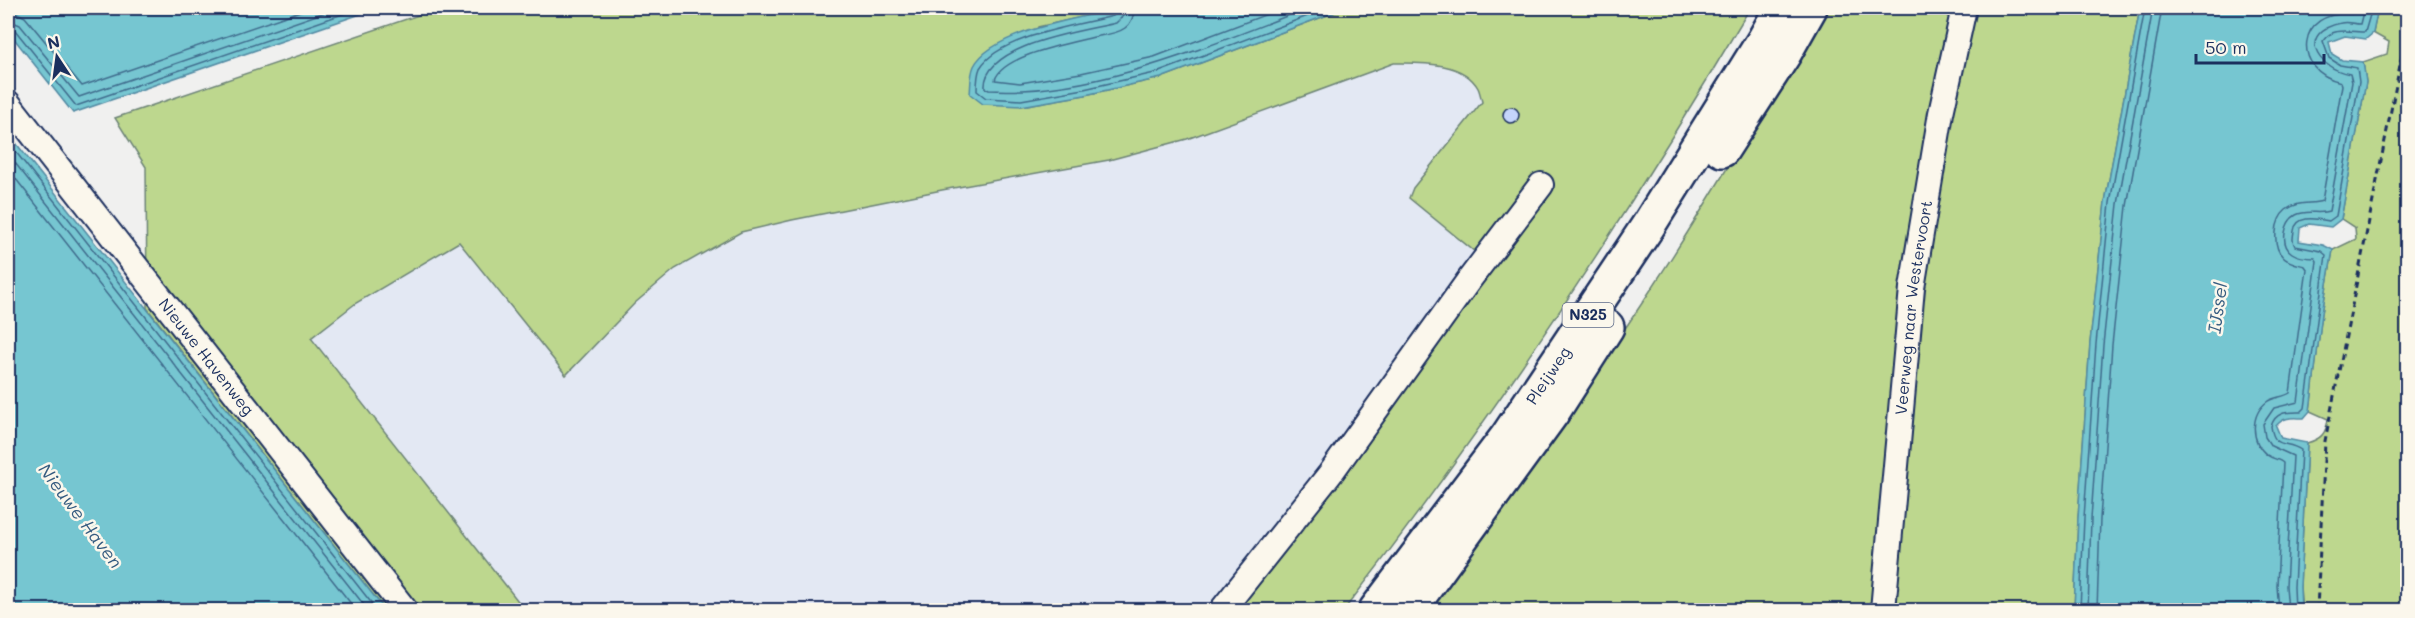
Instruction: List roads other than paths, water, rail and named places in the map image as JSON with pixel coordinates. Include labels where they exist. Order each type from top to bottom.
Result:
[{"type":"highway","name":"Pleijweg","points":[[1376,610],[1513,427],[1648,226],[1782,8]]},
{"type":"highway","name":"Pleijweg","points":[[1409,610],[1552,412],[1784,54],[1810,8]]},
{"type":"street","name":"Veerweg naar Westervoort","points":[[1883,610],[1912,288],[1941,113],[1964,8]]},
{"type":"street","name":"Nieuwe Havenweg","points":[[8,103],[405,610]]},
{"type":"street","points":[[1222,610],[1330,474],[1469,280],[1541,185]]},
{"type":"water","points":[[8,8],[378,8],[73,113],[8,31]]},
{"type":"water","points":[[1123,8],[1346,8],[1161,78],[1021,106],[983,104],[970,94],[974,66],[984,54],[999,43],[1041,27]]},
{"type":"water","name":"IJssel","points":[[2140,8],[2378,8],[2373,33],[2366,39],[2345,36],[2329,42],[2332,54],[2342,60],[2363,62],[2366,82],[2341,219],[2331,227],[2309,224],[2300,228],[2299,241],[2323,245],[2333,250],[2322,313],[2310,411],[2304,418],[2285,419],[2276,426],[2281,438],[2307,443],[2300,587],[2301,610],[2074,610],[2090,343],[2105,202]]},
{"type":"water","name":"Nieuwe Haven","points":[[8,133],[385,610],[8,610]]}]
